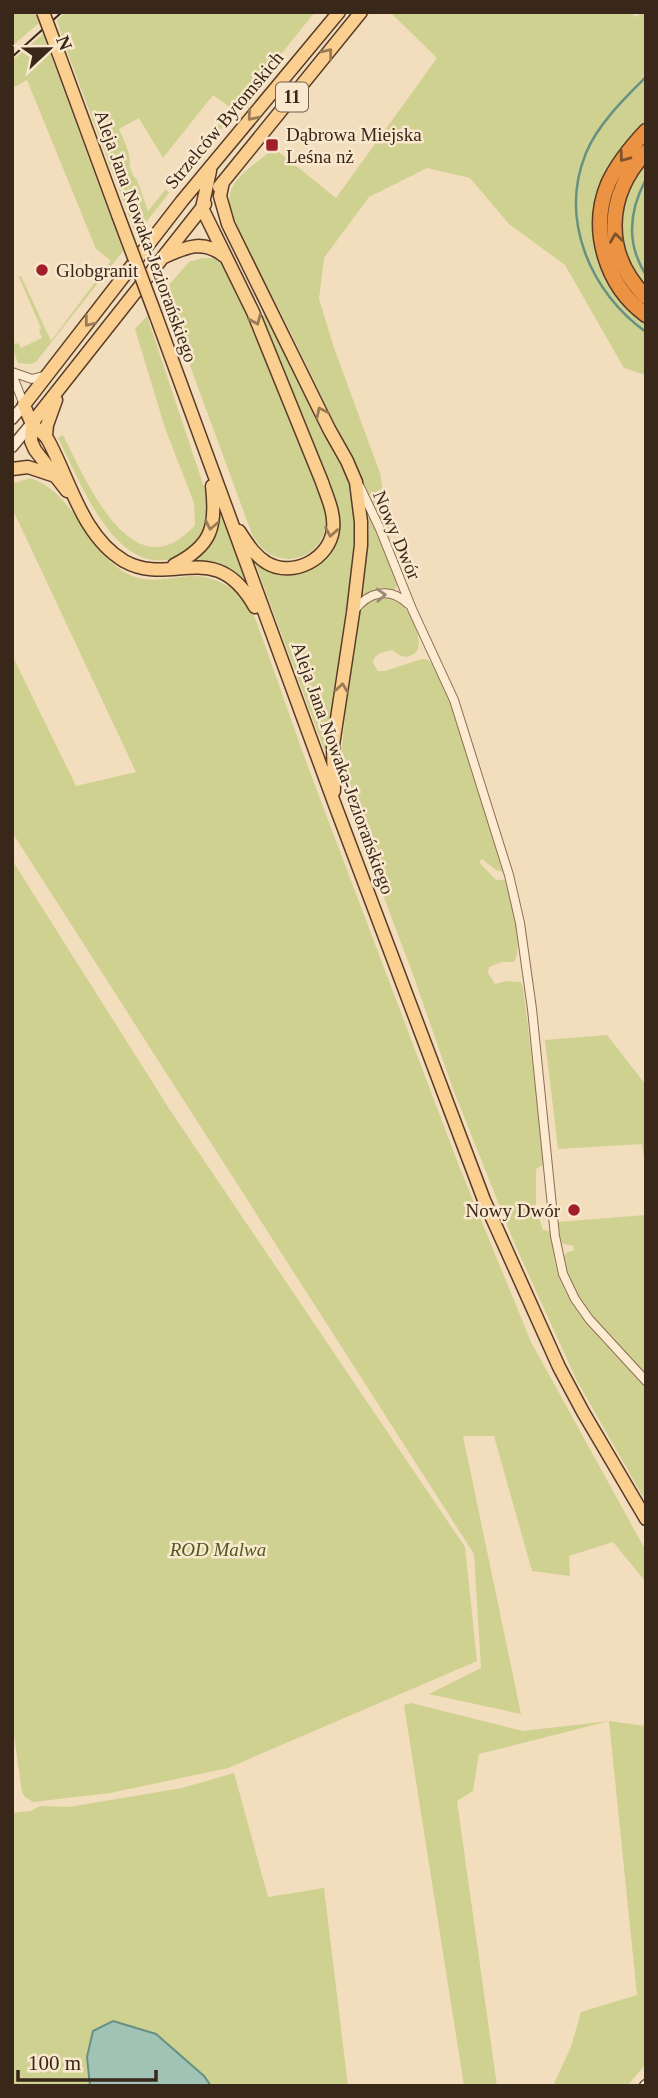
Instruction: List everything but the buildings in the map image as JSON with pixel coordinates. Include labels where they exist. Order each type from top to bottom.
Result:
[{"type":"highway","points":[[646,131],[622,158],[607,186],[601,227],[604,256],[616,283],[646,315]]},
{"type":"highway","points":[[646,152],[624,181],[614,221],[615,239],[623,266],[646,297]]},
{"type":"main road","name":"Aleja Jana Nowaka-Jeziorańskiego","points":[[43,12],[335,805],[484,1200],[507,1256],[583,1412],[646,1519]]},
{"type":"main road","name":"Strzelców Bytomskich","points":[[12,419],[50,374],[212,164],[338,12]]},
{"type":"main road","name":"Strzelców Bytomskich","points":[[12,447],[361,12]]},
{"type":"main road","points":[[212,164],[202,208],[253,312],[322,482],[332,509],[333,528],[329,544],[320,555],[295,568],[281,568],[269,564],[255,554],[227,513]]},
{"type":"main road","points":[[223,182],[220,196],[228,224],[352,472],[358,492],[361,545],[333,746],[335,805]]},
{"type":"main road","points":[[172,215],[187,208],[202,208],[228,224]]},
{"type":"main road","points":[[161,259],[196,245],[210,247],[227,258]]},
{"type":"main road","points":[[46,436],[60,389]]},
{"type":"main road","points":[[24,405],[32,423],[46,436],[75,499],[106,546],[121,559],[147,569],[198,566],[220,572],[237,582],[247,593],[276,644]]},
{"type":"main road","points":[[32,423],[31,440],[35,450],[75,499]]},
{"type":"main road","points":[[169,568],[200,549],[210,534],[213,499],[208,462]]},
{"type":"main road","points":[[12,469],[28,467],[53,475]]},
{"type":"street","points":[[12,373],[32,379],[50,374]]},
{"type":"street","points":[[12,373],[24,405]]},
{"type":"street","name":"Nowy Dwór","points":[[352,472],[380,529],[412,609],[454,700],[492,815],[515,901],[538,1057],[555,1236],[563,1274],[575,1299],[589,1319],[646,1381]]},
{"type":"street","name":"Nowy Dwór","points":[[353,613],[362,600],[384,593],[403,599],[412,609]]},
{"type":"green space","points":[[12,12],[36,12],[39,23],[12,46]]},
{"type":"green space","points":[[66,12],[315,12],[173,188],[170,185],[231,108],[213,95],[163,158],[139,118],[119,129],[127,149],[131,171],[148,211],[166,189],[169,193],[136,235],[65,46],[57,20]]},
{"type":"green space","points":[[390,12],[632,12],[634,17],[646,12],[646,123],[627,143],[595,235],[639,318],[646,322],[646,375],[624,368],[565,265],[509,224],[470,178],[427,168],[369,197],[324,258],[319,299],[380,473],[391,539],[287,325],[234,224],[236,222],[230,197],[232,188],[245,171],[274,148],[336,198],[437,58]]},
{"type":"green space","points":[[43,34],[123,251],[36,362],[30,364],[18,363],[12,346],[12,338],[21,348],[42,338],[39,330],[41,328],[19,277],[21,276],[51,341],[111,261],[96,249],[27,80],[12,88],[12,61]]},
{"type":"green space","points":[[646,162],[646,288],[628,257],[621,225],[627,193]]},
{"type":"green space","points":[[218,258],[228,269],[324,503],[327,520],[319,543],[305,555],[296,558],[287,559],[268,553],[253,537],[163,292],[189,262]]},
{"type":"green space","points":[[267,314],[347,478],[355,509],[353,557],[327,750],[324,749],[255,563],[292,573],[336,533],[259,317]]},
{"type":"green space","points":[[147,316],[210,505],[206,529],[199,542],[180,556],[157,560],[137,555],[119,542],[103,523],[58,438],[63,435],[99,502],[114,523],[132,539],[151,547],[172,543],[195,525],[194,503],[165,428],[135,329]]},
{"type":"green space","points":[[30,478],[58,495],[99,549],[124,572],[149,580],[199,576],[215,580],[230,587],[248,604],[459,1166],[531,1342],[646,1551],[646,1582],[613,1542],[569,1556],[570,1576],[532,1571],[494,1436],[463,1436],[521,1714],[429,1694],[481,1668],[474,1554],[12,832],[12,655],[76,786],[136,772],[12,508],[12,484]]},
{"type":"green space","points":[[222,510],[250,586],[223,569],[192,561],[212,539]]},
{"type":"green space","points":[[368,512],[398,585],[394,590],[377,589],[363,597],[369,530]]},
{"type":"green space","points":[[384,596],[397,601],[408,613],[416,629],[419,645],[417,651],[406,657],[392,650],[380,653],[373,663],[378,671],[422,659],[433,665],[455,715],[481,793],[503,872],[482,859],[479,862],[496,880],[505,880],[517,934],[518,945],[514,962],[502,962],[489,967],[488,973],[495,984],[506,981],[521,982],[523,988],[543,1148],[543,1165],[536,1169],[536,1208],[543,1230],[550,1231],[558,1274],[574,1305],[596,1334],[646,1387],[646,1502],[577,1381],[516,1247],[453,1089],[345,794],[340,763],[356,616],[368,600]]},
{"type":"green space","name":"ROD Malwa","points":[[12,860],[170,1110],[465,1547],[477,1661],[228,1768],[110,1793],[33,1802],[22,1792],[12,1721]]},
{"type":"green space","points":[[607,1035],[646,1085],[646,1173],[642,1144],[558,1149],[545,1040]]},
{"type":"green space","points":[[646,1215],[646,1374],[597,1321],[576,1291],[563,1258],[566,1253],[574,1250],[574,1246],[561,1243],[558,1222]]},
{"type":"green space","points":[[411,1703],[523,1731],[609,1721],[479,1754],[473,1791],[457,1801],[497,2086],[464,2086],[404,1705]]},
{"type":"green space","points":[[609,1721],[646,1726],[646,2064],[627,2086],[553,2086],[571,2047],[581,2012],[637,1995]]},
{"type":"green space","points":[[234,1773],[268,1897],[324,1888],[348,2086],[12,2086],[12,1813],[31,1811],[40,1806],[69,1807],[182,1788]]},
{"type":"shaded area","points":[[113,2021],[156,2034],[204,2076],[211,2086],[90,2086],[87,2057],[93,2031]]},
{"type":"waterway","points":[[646,77],[612,112],[591,142],[579,178],[576,203],[578,228],[595,275],[626,316],[646,332]]},
{"type":"waterway","points":[[646,179],[636,203],[632,227],[635,251],[646,275]]},
{"type":"tram line","points":[[12,57],[62,12]]},
{"type":"place","name":"Dąbrowa Miejska Leśna nż","points":[[272,145]]},
{"type":"place","name":"Globgranit","points":[[42,270]]},
{"type":"place","name":"Nowy Dwór","points":[[574,1210]]}]
